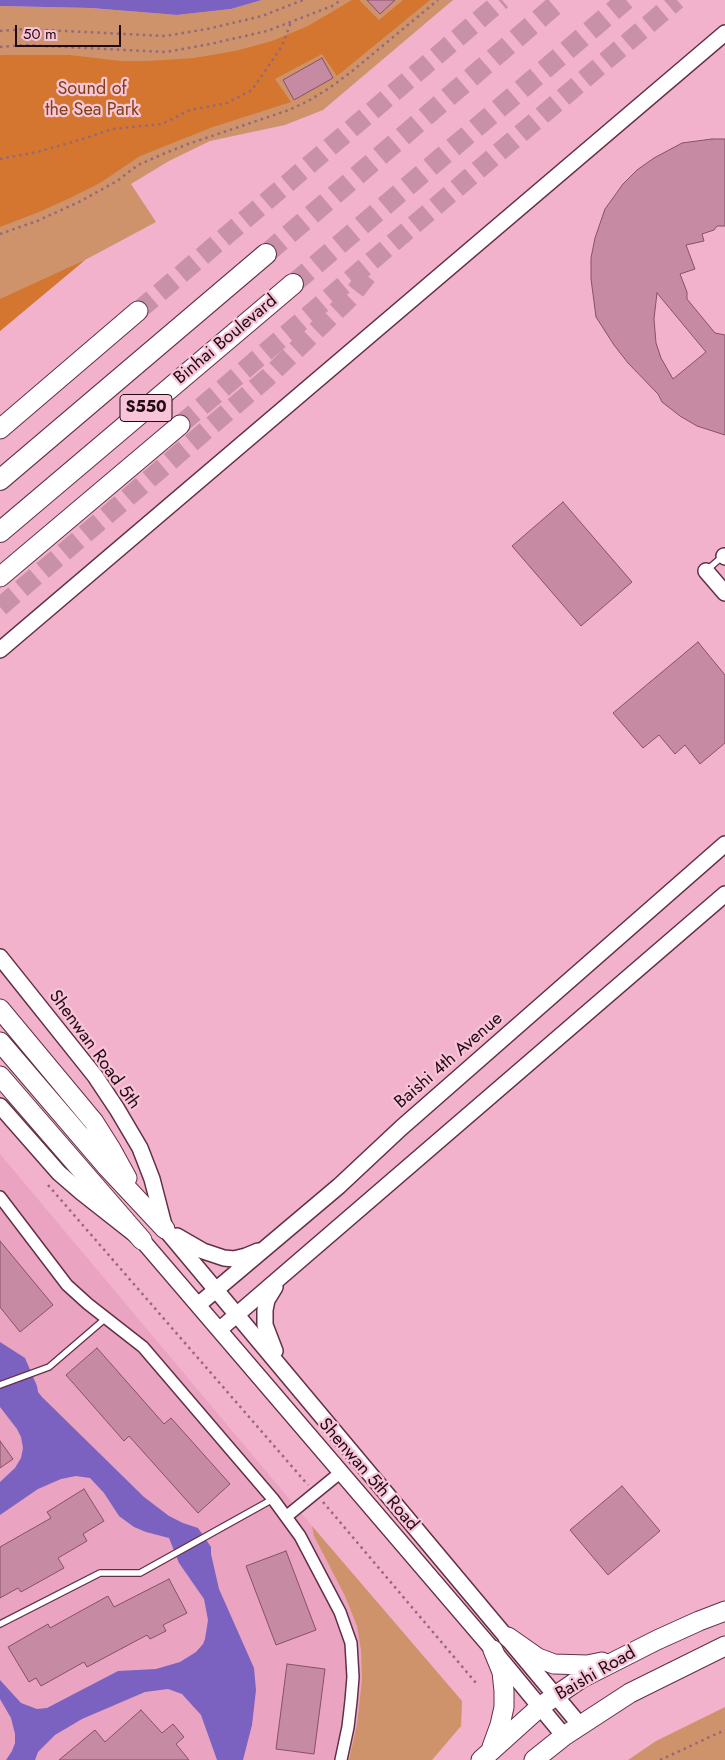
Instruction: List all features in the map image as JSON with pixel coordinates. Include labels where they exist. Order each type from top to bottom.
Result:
[{"type":"highway","name":"S550","points":[[0,480],[266,254]]},
{"type":"highway","name":"Binhai Boulevard","points":[[0,532],[293,284]]},
{"type":"main road","points":[[0,429],[138,311]]},
{"type":"main road","points":[[0,416],[51,385]]},
{"type":"main road","points":[[0,577],[180,425]]},
{"type":"main road","points":[[0,1009],[94,1122],[140,1202]]},
{"type":"main road","points":[[0,1042],[107,1167],[166,1228]]},
{"type":"main road","points":[[0,1076],[142,1240]]},
{"type":"main road","name":"Baishi Road","points":[[486,1755],[540,1706],[580,1679],[699,1621],[725,1611]]},
{"type":"main road","points":[[508,1638],[538,1658],[554,1664],[587,1665],[618,1659]]},
{"type":"main road","name":"Baishi Road","points":[[534,1760],[564,1736],[630,1693],[725,1646]]},
{"type":"main road","points":[[486,1755],[500,1725],[504,1707],[502,1672],[492,1650]]},
{"type":"street","points":[[0,650],[725,33]]},
{"type":"street","points":[[706,571],[725,593]]},
{"type":"street","name":"Baishi 4th Avenue","points":[[198,1305],[339,1186],[401,1128],[725,844]]},
{"type":"street","points":[[219,1330],[725,894]]},
{"type":"street","name":"Shenwan Road 5th","points":[[0,957],[95,1076],[117,1109],[140,1148],[152,1179],[166,1228]]},
{"type":"street","points":[[0,1106],[59,1173],[142,1240]]},
{"type":"street","points":[[0,1197],[67,1285],[88,1304],[135,1340],[149,1354],[273,1499],[300,1536],[340,1612],[351,1643],[353,1668],[351,1701],[341,1760]]},
{"type":"street","points":[[166,1228],[203,1251],[224,1258],[246,1256],[268,1246]]},
{"type":"street","name":"Shenwan 5th Road","points":[[166,1228],[580,1725]]},
{"type":"street","name":"Shenwan 5th Road","points":[[142,1240],[564,1736]]},
{"type":"street","points":[[285,1371],[265,1325],[265,1310],[272,1291],[286,1273]]},
{"type":"street","points":[[287,1516],[341,1472]]},
{"type":"lane","points":[[706,571],[725,556]]},
{"type":"lane","points":[[0,1385],[49,1367],[106,1318]]},
{"type":"lane","points":[[0,1624],[100,1573],[140,1573],[273,1499]]},
{"type":"path","points":[[0,31],[24,29],[165,36],[207,29],[262,16],[303,0]]},
{"type":"path","points":[[0,47],[25,45],[166,52],[267,31],[332,6],[341,0]]},
{"type":"path","points":[[0,234],[79,202],[117,181],[138,165],[163,154],[289,110],[308,101],[351,72],[438,0]]},
{"type":"path","points":[[0,159],[86,138],[112,129],[162,124],[190,110],[227,103],[252,90],[282,46],[291,22]]},
{"type":"path","points":[[45,1181],[315,1493],[476,1683]]},
{"type":"path","points":[[660,1760],[725,1730]]},
{"type":"shaded area","points":[[0,0],[262,0],[231,9],[177,15],[91,8],[0,6]]},
{"type":"shaded area","points":[[0,1154],[312,1526],[462,1701],[461,1726],[432,1760],[0,1760]]},
{"type":"shaded area","points":[[0,1342],[25,1358],[38,1392],[42,1397],[144,1497],[169,1516],[198,1528],[211,1547],[219,1589],[254,1668],[256,1690],[252,1725],[243,1760],[217,1760],[201,1715],[182,1694],[168,1689],[145,1692],[82,1719],[55,1735],[38,1752],[35,1760],[6,1760],[15,1743],[15,1734],[11,1718],[0,1699],[0,1680],[21,1703],[37,1709],[47,1708],[118,1671],[156,1669],[180,1662],[196,1652],[203,1644],[208,1620],[204,1599],[179,1563],[169,1538],[134,1527],[119,1516],[104,1493],[90,1478],[76,1476],[61,1479],[38,1489],[0,1515],[0,1482],[15,1468],[21,1458],[23,1448],[17,1429],[0,1407]]},
{"type":"green space","name":"Sound of the Sea Park","points":[[262,0],[453,0],[323,110],[285,125],[210,141],[169,161],[131,184],[156,222],[85,260],[0,331],[0,6],[91,8],[177,15],[231,9]]},
{"type":"green space","points":[[352,0],[359,0],[379,20],[403,0],[430,0],[337,76],[322,54],[275,79],[291,102],[213,127],[140,156],[100,183],[39,212],[0,227],[0,55],[70,55],[121,61],[194,58],[235,51],[272,41],[308,26]]},
{"type":"green space","points":[[85,260],[0,331],[0,299]]},
{"type":"green space","points":[[312,1526],[462,1701],[461,1726],[432,1760],[349,1760],[357,1724],[362,1680],[361,1650],[357,1626],[345,1596],[314,1536]]},
{"type":"green space","points":[[725,1707],[725,1760],[628,1760],[656,1741]]},
{"type":"building","points":[[367,0],[395,0],[380,14]]},
{"type":"building","points":[[322,58],[333,78],[294,100],[283,80]]},
{"type":"building","points":[[725,139],[725,226],[717,226],[714,230],[702,234],[704,241],[686,245],[695,269],[680,274],[687,292],[687,299],[715,333],[725,335],[725,435],[697,426],[662,402],[658,394],[628,363],[614,345],[596,317],[591,279],[591,258],[595,238],[605,209],[623,184],[637,170],[654,158],[682,143]],"holes":[[[657,293],[706,352],[673,379],[661,358],[656,343],[654,319]]]},
{"type":"building","points":[[563,502],[632,582],[581,626],[512,546]]},
{"type":"building","points":[[698,642],[725,675],[725,743],[700,764],[685,745],[675,754],[659,735],[643,748],[613,713]]},
{"type":"building","points":[[0,1241],[53,1305],[20,1332],[0,1307]]},
{"type":"building","points":[[97,1348],[164,1424],[171,1418],[230,1484],[198,1513],[129,1436],[124,1441],[66,1375]]},
{"type":"building","points":[[0,1441],[13,1459],[0,1468]]},
{"type":"building","points":[[622,1486],[660,1531],[608,1575],[570,1530]]},
{"type":"building","points":[[84,1489],[104,1521],[83,1534],[87,1541],[58,1558],[64,1568],[21,1592],[18,1588],[0,1598],[0,1547],[51,1518],[47,1512]]},
{"type":"building","points":[[286,1551],[316,1630],[276,1645],[246,1566]]},
{"type":"building","points":[[169,1579],[187,1613],[163,1625],[166,1631],[150,1639],[147,1635],[87,1667],[84,1662],[41,1686],[36,1678],[29,1682],[8,1647],[48,1624],[50,1628],[108,1596],[114,1607]]},
{"type":"building","points":[[287,1664],[325,1669],[314,1754],[276,1749]]},
{"type":"building","points":[[141,1710],[162,1733],[173,1724],[184,1737],[176,1744],[189,1760],[59,1760],[95,1730],[105,1742]]},
{"type":"tunnel","points":[[138,311],[502,0]]},
{"type":"tunnel","points":[[266,254],[561,0]]},
{"type":"tunnel","points":[[293,284],[626,0]]},
{"type":"tunnel","points":[[180,425],[677,0]]},
{"type":"tunnel","points":[[0,607],[267,378],[350,298],[368,275]]}]
